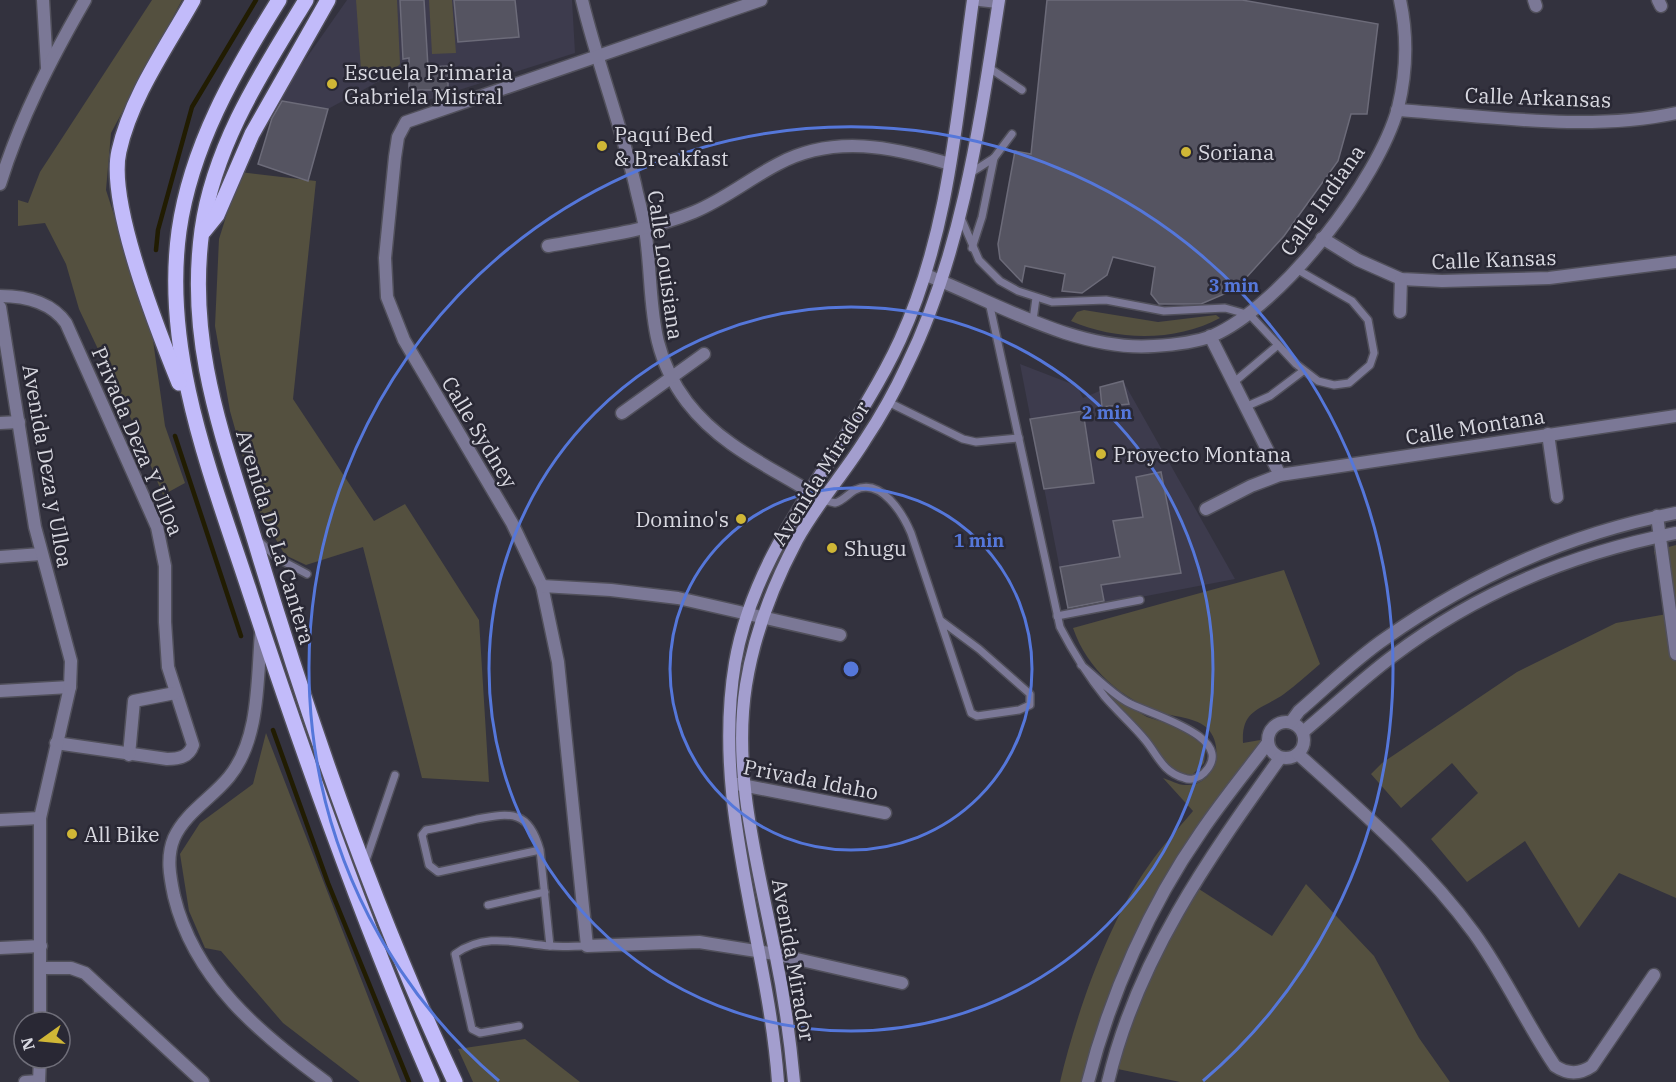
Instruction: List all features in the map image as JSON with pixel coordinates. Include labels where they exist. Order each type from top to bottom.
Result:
[{"type":"main road","points":[[192,411],[158,325],[123,216],[116,165],[124,132],[139,96],[193,0]]},
{"type":"main road","name":"Avenida De La Cantera","points":[[279,0],[216,109],[197,156],[188,190],[179,230],[176,298],[184,370],[192,411],[262,629],[356,896],[432,1082]]},
{"type":"main road","name":"Avenida De La Cantera","points":[[306,0],[240,114],[211,190],[202,234],[198,298],[201,346],[222,435],[281,626],[365,863],[422,1012],[455,1082]]},
{"type":"main road","points":[[202,234],[217,215],[252,134],[328,0]]},
{"type":"main road","name":"Avenida Mirador","points":[[778,1082],[773,1023],[735,828],[730,782],[731,689],[747,614],[774,549],[808,490],[885,371],[913,310],[926,274],[950,164],[973,0]]},
{"type":"main road","name":"Avenida Mirador","points":[[794,1082],[776,954],[752,836],[745,785],[744,700],[763,617],[798,538],[888,402],[908,363],[942,281],[969,174],[998,1]]},
{"type":"street","points":[[43,0],[47,68]]},
{"type":"street","points":[[0,184],[3,166],[47,68],[85,0]]},
{"type":"street","name":"Calle Louisiana","points":[[582,0],[645,228],[653,322],[658,348],[670,378],[695,411],[748,458],[823,500]]},
{"type":"street","name":"Calle Sydney","points":[[587,946],[558,662],[542,586],[512,523],[430,388],[394,319],[385,280],[395,157],[402,128],[412,119],[761,0]]},
{"type":"street","points":[[980,0],[998,1]]},
{"type":"street","name":"Calle Indiana","points":[[926,274],[1034,320],[1099,343],[1128,347],[1155,346],[1210,336],[1250,315],[1298,270],[1380,151],[1397,110],[1405,70],[1406,29],[1400,0]]},
{"type":"street","name":"Calle Arkansas","points":[[1397,110],[1582,122],[1647,119],[1676,113]]},
{"type":"street","points":[[548,246],[645,228],[694,212],[725,197],[778,164],[813,149],[866,145],[911,153],[950,164]]},
{"type":"street","name":"Calle Kansas","points":[[1322,238],[1358,260],[1401,279],[1463,281],[1549,278],[1676,262]]},
{"type":"street","points":[[1400,312],[1401,279]]},
{"type":"street","name":"Privada Deza Y Ulloa","points":[[0,296],[31,299],[52,310],[66,323],[157,527],[165,566],[166,653],[175,693],[192,740],[189,753],[167,759],[129,754]]},
{"type":"street","name":"Avenida Deza y Ulloa","points":[[0,307],[41,554],[69,648],[70,687],[40,818],[40,1010]]},
{"type":"street","points":[[1210,336],[1280,475]]},
{"type":"street","points":[[622,413],[704,354]]},
{"type":"street","name":"Calle Montana","points":[[1206,509],[1251,486],[1280,475],[1676,416]]},
{"type":"street","points":[[0,423],[19,422]]},
{"type":"street","points":[[1548,434],[1557,497]]},
{"type":"street","points":[[1291,722],[1303,732],[1304,743],[1298,754],[1288,759],[1280,758],[1272,753],[1268,744],[1268,735],[1274,726],[1291,722],[1299,711],[1384,638],[1482,579],[1525,559],[1605,530],[1676,513]]},
{"type":"street","points":[[1657,516],[1676,654]]},
{"type":"street","points":[[1303,732],[1393,656],[1484,599],[1532,576],[1616,546],[1676,533]]},
{"type":"street","points":[[0,557],[41,554]]},
{"type":"street","points":[[1525,559],[1532,576]]},
{"type":"street","points":[[542,586],[646,593],[840,635]]},
{"type":"street","points":[[262,629],[253,714],[244,752],[229,777],[178,830],[171,848],[170,872],[184,928],[209,974],[250,1021],[326,1082]]},
{"type":"street","points":[[0,691],[70,687]]},
{"type":"street","points":[[56,743],[129,754],[134,701],[175,693]]},
{"type":"street","points":[[1088,1082],[1107,1018],[1146,926],[1200,832],[1268,744]]},
{"type":"street","points":[[1298,754],[1389,835],[1431,878],[1504,977],[1555,1066],[1564,1072],[1575,1073],[1592,1066],[1654,975]]},
{"type":"street","points":[[1108,1082],[1124,1025],[1163,935],[1205,865],[1280,758]]},
{"type":"street","name":"Privada Idaho","points":[[730,782],[885,813]]},
{"type":"street","points":[[0,820],[40,818]]},
{"type":"street","points":[[587,946],[699,942],[776,954],[902,983]]},
{"type":"street","points":[[0,948],[41,946]]},
{"type":"street","points":[[42,968],[71,968],[85,974],[203,1082]]},
{"type":"street","points":[[25,1082],[39,1082]]},
{"type":"lane","points":[[988,67],[1022,90]]},
{"type":"lane","points":[[969,174],[994,158],[1012,134]]},
{"type":"lane","points":[[972,248],[982,217],[994,158]]},
{"type":"lane","points":[[959,213],[979,260],[1000,281],[1036,298],[1067,303],[1106,300],[1164,311],[1216,307],[1250,315],[1303,371],[1325,385],[1350,383],[1370,365],[1374,353],[1368,320],[1352,301],[1298,270]]},
{"type":"lane","points":[[1034,320],[1036,298]]},
{"type":"lane","points":[[989,300],[1060,627],[1081,664],[1105,696],[1146,741],[1160,764],[1172,773],[1190,780],[1198,778],[1206,771],[1212,760],[1212,750],[1201,737],[1126,701],[1081,664]]},
{"type":"lane","points":[[1233,382],[1278,345]]},
{"type":"lane","points":[[1245,406],[1270,396],[1303,371]]},
{"type":"lane","points":[[888,402],[963,440],[976,442],[1019,438]]},
{"type":"lane","points":[[823,500],[835,503],[864,488],[872,489],[891,500],[903,515],[911,533],[940,620],[971,713],[977,717],[1018,710],[1030,705],[1030,694],[979,649],[940,620]]},
{"type":"lane","points":[[253,534],[268,551],[307,574]]},
{"type":"lane","points":[[1057,616],[1140,600]]},
{"type":"lane","points":[[365,863],[395,775]]},
{"type":"lane","points":[[540,850],[438,872],[429,865],[422,836],[426,830],[508,813],[517,815],[532,828],[540,850],[550,946]]},
{"type":"lane","points":[[488,905],[545,892]]},
{"type":"lane","points":[[519,1026],[480,1033],[472,1029],[455,954],[470,946],[496,939],[550,946],[587,946]]},
{"type":"shaded area","points":[[152,0],[182,0],[111,133],[106,190],[152,333],[165,426],[185,483],[163,495],[132,421],[79,309],[66,264],[45,223],[18,226],[18,200],[28,203],[40,172]]},
{"type":"shaded area","name":"Escuela Primaria Gabriela Mistral","points":[[347,0],[572,0],[575,53],[415,104],[405,67],[328,109],[308,181],[258,164],[277,100]]},
{"type":"shaded area","points":[[356,0],[397,0],[400,64],[396,68],[365,73],[361,70]]},
{"type":"shaded area","points":[[429,0],[452,0],[456,53],[432,54]]},
{"type":"shaded area","points":[[240,172],[316,181],[293,399],[374,521],[405,504],[479,620],[489,782],[422,778],[363,547],[306,565],[285,555],[257,507],[230,411],[215,326],[219,239]]},
{"type":"shaded area","points":[[1084,310],[1158,322],[1216,315],[1220,318],[1203,326],[1166,335],[1127,335],[1089,328],[1071,321],[1077,312]]},
{"type":"shaded area","name":"Proyecto Montana","points":[[1020,364],[1077,386],[1083,398],[1123,381],[1235,579],[1068,611]]},
{"type":"shaded area","points":[[1676,545],[1676,898],[1619,873],[1579,928],[1525,841],[1467,882],[1431,839],[1478,793],[1452,763],[1401,808],[1371,774],[1382,763],[1517,672],[1616,623],[1667,614],[1654,551]]},
{"type":"shaded area","points":[[1284,570],[1320,664],[1284,694],[1254,712],[1245,723],[1243,743],[1266,739],[1149,917],[1085,1082],[1060,1082],[1084,998],[1120,913],[1154,858],[1193,811],[1163,778],[1182,785],[1195,784],[1204,780],[1210,773],[1216,755],[1213,736],[1203,725],[1148,707],[1120,691],[1108,681],[1087,657],[1073,628]]},
{"type":"shaded area","points":[[1083,670],[1113,697],[1147,717],[1182,728],[1206,748],[1204,763],[1192,775],[1172,771],[1115,715]]},
{"type":"shaded area","points":[[266,733],[401,1082],[360,1082],[283,1023],[221,951],[205,948],[189,911],[180,854],[200,823],[253,784]]},
{"type":"shaded area","points":[[1188,882],[1272,936],[1306,884],[1374,956],[1419,1038],[1450,1082],[1180,1082],[1108,1067],[1163,927]]},
{"type":"shaded area","points":[[525,1039],[580,1082],[473,1082],[458,1049]]},
{"type":"building","points":[[400,0],[424,0],[428,67],[448,66],[448,90],[409,90],[409,58],[403,59]]},
{"type":"building","points":[[454,0],[515,0],[519,37],[458,42]]},
{"type":"building","name":"Soriana","points":[[1047,0],[1242,0],[1378,24],[1367,114],[1351,114],[1338,161],[1284,236],[1236,289],[1201,304],[1159,304],[1151,294],[1155,267],[1113,257],[1107,275],[1082,293],[1062,291],[1065,274],[1025,266],[1022,282],[1000,259],[998,244],[1015,151],[1031,154]]},
{"type":"building","points":[[282,101],[328,109],[308,181],[258,164],[272,118]]},
{"type":"building","points":[[1123,381],[1129,404],[1102,407],[1100,387]]},
{"type":"building","points":[[1083,411],[1094,483],[1044,489],[1030,419]]},
{"type":"building","points":[[1161,472],[1181,573],[1101,585],[1104,601],[1068,608],[1060,567],[1120,557],[1113,521],[1143,517],[1136,477]]},
{"type":"waterway","points":[[156,250],[158,230],[192,107],[256,0]]},
{"type":"waterway","points":[[175,436],[241,636]]},
{"type":"waterway","points":[[273,730],[328,883],[409,1082]]},
{"type":"place","name":"Escuela Primaria Gabriela Mistral","points":[[332,84]]},
{"type":"place","name":"Paquí Bed & Breakfast","points":[[602,146]]},
{"type":"place","name":"Soriana","points":[[1186,152]]},
{"type":"place","name":"Proyecto Montana","points":[[1101,454]]},
{"type":"place","name":"Domino's","points":[[741,519]]},
{"type":"place","name":"Shugu","points":[[832,548]]},
{"type":"place","name":"All Bike","points":[[72,834]]}]
